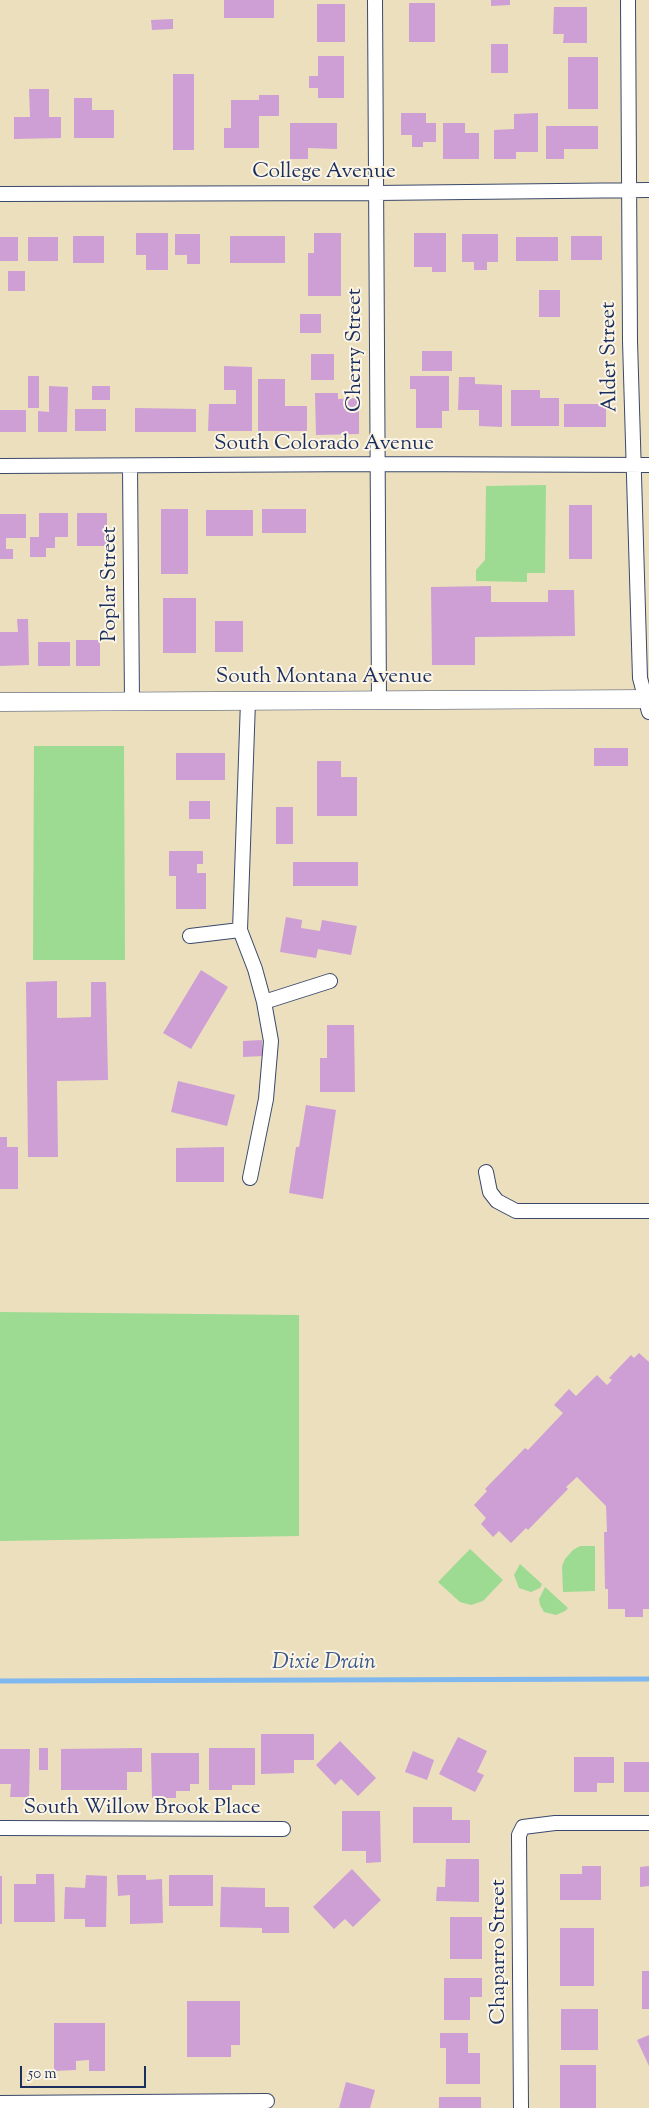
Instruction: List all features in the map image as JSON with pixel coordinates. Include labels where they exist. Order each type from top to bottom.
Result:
[{"type":"street","name":"Cherry Street","points":[[375,0],[380,700]]},
{"type":"street","name":"Alder Street","points":[[628,0],[630,341],[640,678],[648,704]]},
{"type":"street","name":"College Avenue","points":[[0,194],[649,190]]},
{"type":"street","name":"South Colorado Avenue","points":[[0,466],[649,465]]},
{"type":"street","name":"Poplar Street","points":[[130,466],[132,702]]},
{"type":"street","name":"South Montana Avenue","points":[[0,702],[380,700],[648,704]]},
{"type":"street","points":[[248,701],[240,930],[255,969],[264,1002],[271,1041],[266,1099],[250,1178]]},
{"type":"street","points":[[190,936],[240,930]]},
{"type":"street","points":[[264,1002],[330,981]]},
{"type":"street","points":[[486,1172],[490,1192],[497,1201],[516,1211],[649,1211]]},
{"type":"street","name":"Chaparro Street","points":[[521,2108],[520,1835],[522,1827],[554,1823],[649,1823]]},
{"type":"street","name":"South Willow Brook Place","points":[[0,1828],[283,1830]]},
{"type":"street","points":[[0,2103],[65,2105],[267,2101]]},
{"type":"green space","points":[[546,485],[545,573],[527,573],[527,582],[476,581],[476,570],[485,560],[486,486]]},
{"type":"green space","points":[[34,746],[124,746],[125,960],[33,960]]},
{"type":"green space","points":[[0,1312],[299,1315],[299,1536],[0,1541]]},
{"type":"green space","points":[[580,1546],[595,1546],[595,1591],[563,1592],[562,1566],[573,1550]]},
{"type":"green space","points":[[470,1549],[503,1580],[483,1601],[471,1605],[460,1602],[438,1582]]},
{"type":"green space","points":[[520,1564],[542,1584],[540,1588],[531,1592],[519,1588],[514,1575]]},
{"type":"green space","points":[[545,1587],[568,1608],[565,1611],[556,1615],[544,1612],[539,1599]]},
{"type":"building","points":[[224,0],[274,0],[274,18],[224,18]]},
{"type":"building","points":[[491,0],[510,0],[510,5],[491,6]]},
{"type":"building","points":[[409,3],[435,3],[435,42],[409,42]]},
{"type":"building","points":[[317,4],[345,4],[345,42],[317,42]]},
{"type":"building","points":[[554,7],[587,7],[587,43],[563,43],[564,34],[553,34]]},
{"type":"building","points":[[173,19],[173,29],[152,30],[151,20]]},
{"type":"building","points":[[491,44],[508,44],[508,73],[491,73]]},
{"type":"building","points":[[318,56],[344,56],[344,98],[318,98],[318,88],[309,88],[309,76],[318,76]]},
{"type":"building","points":[[568,57],[598,57],[598,109],[568,109]]},
{"type":"building","points":[[173,74],[194,74],[194,150],[173,150]]},
{"type":"building","points":[[29,89],[49,89],[49,117],[61,117],[61,138],[14,139],[14,117],[30,117]]},
{"type":"building","points":[[259,95],[279,95],[279,116],[259,116],[259,148],[224,148],[224,128],[231,128],[231,100],[259,100]]},
{"type":"building","points":[[74,98],[92,98],[92,110],[114,110],[114,138],[74,138]]},
{"type":"building","points":[[401,113],[426,113],[426,123],[436,123],[436,142],[423,142],[423,147],[412,147],[412,135],[401,135]]},
{"type":"building","points":[[538,113],[538,152],[516,152],[516,159],[494,159],[494,130],[514,129],[514,114]]},
{"type":"building","points":[[290,123],[337,123],[337,149],[308,148],[308,159],[290,159]]},
{"type":"building","points":[[443,123],[465,123],[465,133],[479,133],[479,159],[443,159]]},
{"type":"building","points":[[546,126],[598,126],[598,149],[564,149],[564,159],[546,159]]},
{"type":"building","points":[[136,233],[168,233],[168,270],[146,270],[146,255],[136,255]]},
{"type":"building","points":[[314,233],[341,233],[341,296],[308,296],[308,253],[314,253]]},
{"type":"building","points":[[414,233],[446,233],[446,272],[432,272],[432,267],[414,267]]},
{"type":"building","points":[[175,234],[200,234],[200,264],[187,264],[187,255],[175,255]]},
{"type":"building","points":[[462,234],[498,234],[498,262],[487,262],[487,270],[474,270],[474,262],[462,262]]},
{"type":"building","points":[[73,236],[104,236],[104,263],[73,263]]},
{"type":"building","points":[[230,236],[285,236],[285,263],[230,263]]},
{"type":"building","points":[[571,236],[602,236],[602,260],[571,260]]},
{"type":"building","points":[[0,237],[18,237],[18,261],[0,261]]},
{"type":"building","points":[[28,237],[58,237],[58,261],[28,261]]},
{"type":"building","points":[[516,237],[558,237],[558,261],[516,261]]},
{"type":"building","points":[[8,271],[25,271],[25,291],[8,291]]},
{"type":"building","points":[[539,290],[560,290],[560,317],[539,317]]},
{"type":"building","points":[[300,314],[321,314],[321,333],[300,333]]},
{"type":"building","points":[[422,351],[452,351],[452,371],[422,371]]},
{"type":"building","points":[[311,354],[334,354],[334,380],[311,380]]},
{"type":"building","points":[[224,366],[252,367],[252,431],[208,431],[209,404],[236,404],[236,390],[224,390]]},
{"type":"building","points":[[28,376],[39,376],[39,408],[28,408]]},
{"type":"building","points":[[410,376],[449,376],[449,411],[442,411],[442,428],[416,428],[416,389],[410,389]]},
{"type":"building","points":[[459,377],[475,377],[475,384],[502,385],[502,427],[479,426],[479,410],[458,410]]},
{"type":"building","points":[[258,379],[285,379],[285,406],[307,406],[307,431],[258,431]]},
{"type":"building","points":[[49,386],[68,387],[67,432],[38,432],[38,411],[49,412]]},
{"type":"building","points":[[92,386],[110,386],[110,400],[92,400]]},
{"type":"building","points":[[511,390],[540,390],[540,398],[559,398],[559,426],[511,426]]},
{"type":"building","points":[[315,393],[338,393],[338,399],[359,398],[359,434],[316,435]]},
{"type":"building","points":[[564,404],[606,404],[606,427],[564,427]]},
{"type":"building","points":[[135,408],[196,409],[196,432],[135,432]]},
{"type":"building","points":[[75,409],[106,409],[106,431],[75,431]]},
{"type":"building","points":[[0,410],[26,410],[26,432],[0,432]]},
{"type":"building","points":[[569,505],[592,505],[592,559],[569,559]]},
{"type":"building","points":[[161,509],[188,509],[188,574],[161,574]]},
{"type":"building","points":[[262,509],[306,509],[306,533],[262,533]]},
{"type":"building","points":[[206,510],[253,510],[253,536],[206,536]]},
{"type":"building","points":[[39,513],[68,513],[68,537],[55,537],[55,548],[46,548],[46,557],[30,557],[30,537],[39,537]]},
{"type":"building","points":[[77,513],[107,513],[107,546],[77,546]]},
{"type":"building","points":[[0,514],[26,514],[26,538],[6,538],[6,549],[13,549],[13,559],[0,559]]},
{"type":"building","points":[[491,586],[491,602],[548,602],[548,590],[574,590],[575,636],[475,637],[475,665],[432,665],[431,587]]},
{"type":"building","points":[[163,598],[196,598],[196,653],[163,653]]},
{"type":"building","points":[[17,619],[28,619],[29,665],[0,666],[0,632],[18,632]]},
{"type":"building","points":[[215,621],[243,621],[243,652],[215,652]]},
{"type":"building","points":[[76,640],[100,640],[100,666],[76,666]]},
{"type":"building","points":[[38,642],[70,642],[70,666],[38,666]]},
{"type":"building","points":[[594,748],[628,748],[628,766],[594,766]]},
{"type":"building","points":[[176,753],[225,753],[225,780],[176,780]]},
{"type":"building","points":[[317,761],[341,761],[341,777],[357,777],[357,816],[317,816]]},
{"type":"building","points":[[189,801],[210,801],[210,819],[189,819]]},
{"type":"building","points":[[276,807],[293,807],[293,844],[276,844]]},
{"type":"building","points":[[169,851],[203,851],[203,864],[197,864],[197,873],[206,873],[206,909],[176,909],[176,876],[169,876]]},
{"type":"building","points":[[293,862],[358,862],[358,886],[293,886]]},
{"type":"building","points":[[286,917],[302,920],[301,928],[320,931],[322,920],[357,926],[351,955],[318,949],[316,958],[280,952]]},
{"type":"building","points":[[201,970],[228,987],[191,1049],[163,1033]]},
{"type":"building","points":[[57,981],[57,1018],[91,1017],[91,982],[106,982],[108,1080],[57,1081],[58,1157],[28,1157],[26,982]]},
{"type":"building","points":[[327,1025],[354,1025],[355,1092],[320,1092],[320,1058],[327,1058]]},
{"type":"building","points":[[262,1040],[263,1056],[243,1057],[243,1041]]},
{"type":"building","points":[[178,1081],[235,1095],[227,1126],[171,1112]]},
{"type":"building","points":[[306,1105],[336,1110],[323,1199],[289,1193],[296,1147],[299,1147]]},
{"type":"building","points":[[0,1137],[7,1137],[7,1147],[18,1147],[18,1189],[0,1189]]},
{"type":"building","points":[[224,1147],[224,1182],[176,1182],[176,1148]]},
{"type":"building","points":[[639,1353],[649,1362],[649,1609],[643,1609],[643,1617],[625,1617],[625,1609],[608,1609],[608,1589],[605,1589],[604,1532],[607,1532],[606,1506],[577,1477],[566,1487],[568,1489],[528,1530],[526,1528],[511,1543],[499,1531],[493,1537],[481,1524],[486,1518],[474,1505],[487,1491],[485,1489],[525,1448],[528,1450],[563,1413],[554,1405],[569,1389],[576,1396],[597,1375],[607,1385],[612,1380],[609,1378],[631,1355],[634,1358]]},
{"type":"building","points":[[261,1734],[314,1734],[314,1760],[294,1760],[294,1773],[261,1774]]},
{"type":"building","points":[[458,1737],[487,1751],[477,1772],[484,1775],[475,1792],[439,1774]]},
{"type":"building","points":[[340,1741],[376,1778],[358,1796],[341,1779],[335,1785],[316,1765]]},
{"type":"building","points":[[39,1748],[48,1748],[48,1770],[39,1770]]},
{"type":"building","points":[[142,1748],[142,1772],[127,1772],[127,1790],[61,1790],[61,1749]]},
{"type":"building","points":[[209,1748],[255,1748],[255,1785],[232,1785],[232,1790],[209,1790]]},
{"type":"building","points":[[0,1749],[30,1749],[29,1797],[10,1797],[11,1784],[0,1784]]},
{"type":"building","points":[[413,1751],[434,1760],[427,1780],[405,1772]]},
{"type":"building","points":[[151,1753],[199,1753],[199,1784],[190,1784],[190,1791],[176,1791],[176,1798],[152,1798]]},
{"type":"building","points":[[574,1757],[614,1757],[614,1783],[597,1783],[597,1792],[574,1792]]},
{"type":"building","points":[[624,1762],[649,1762],[649,1792],[624,1792]]},
{"type":"building","points":[[413,1807],[452,1807],[452,1820],[470,1820],[470,1843],[413,1843]]},
{"type":"building","points":[[342,1811],[380,1811],[381,1862],[366,1863],[366,1851],[342,1851]]},
{"type":"building","points":[[446,1859],[479,1859],[479,1902],[436,1901],[437,1887],[445,1887]]},
{"type":"building","points":[[582,1866],[601,1866],[601,1900],[560,1900],[560,1874],[582,1874]]},
{"type":"building","points":[[649,1866],[649,1886],[640,1887],[640,1867]]},
{"type":"building","points":[[352,1869],[381,1900],[353,1927],[345,1919],[334,1929],[313,1907]]},
{"type":"building","points":[[36,1874],[54,1874],[55,1922],[14,1922],[14,1884],[36,1884]]},
{"type":"building","points":[[86,1875],[107,1876],[106,1927],[85,1927],[85,1919],[64,1919],[65,1887],[85,1888]]},
{"type":"building","points":[[117,1875],[146,1875],[146,1880],[162,1879],[163,1923],[130,1924],[130,1895],[118,1896]]},
{"type":"building","points":[[169,1875],[213,1875],[213,1906],[169,1906]]},
{"type":"building","points":[[0,1876],[2,1876],[2,1924],[0,1924]]},
{"type":"building","points":[[221,1887],[265,1888],[265,1907],[289,1907],[289,1933],[262,1933],[262,1928],[220,1927]]},
{"type":"building","points":[[450,1917],[482,1917],[482,1959],[450,1959]]},
{"type":"building","points":[[560,1928],[594,1928],[594,1986],[560,1986]]},
{"type":"building","points":[[642,1971],[649,1971],[649,2009],[642,2009]]},
{"type":"building","points":[[444,1978],[482,1978],[482,1997],[470,1997],[470,2020],[444,2020]]},
{"type":"building","points":[[187,2001],[240,2001],[240,2045],[231,2045],[231,2057],[187,2057]]},
{"type":"building","points":[[561,2009],[598,2009],[598,2050],[561,2050]]},
{"type":"building","points":[[54,2023],[105,2023],[105,2071],[89,2071],[89,2060],[76,2061],[76,2070],[54,2071]]},
{"type":"building","points":[[440,2033],[468,2033],[468,2053],[480,2053],[480,2084],[446,2084],[446,2048],[440,2048]]},
{"type":"building","points":[[649,2035],[649,2066],[637,2040]]},
{"type":"building","points":[[560,2065],[596,2065],[596,2108],[560,2108]]},
{"type":"building","points":[[346,2082],[375,2090],[370,2108],[339,2108]]},
{"type":"building","points":[[439,2097],[481,2097],[481,2108],[439,2108]]},
{"type":"waterway","name":"Dixie Drain","points":[[0,1681],[649,1679]]}]
